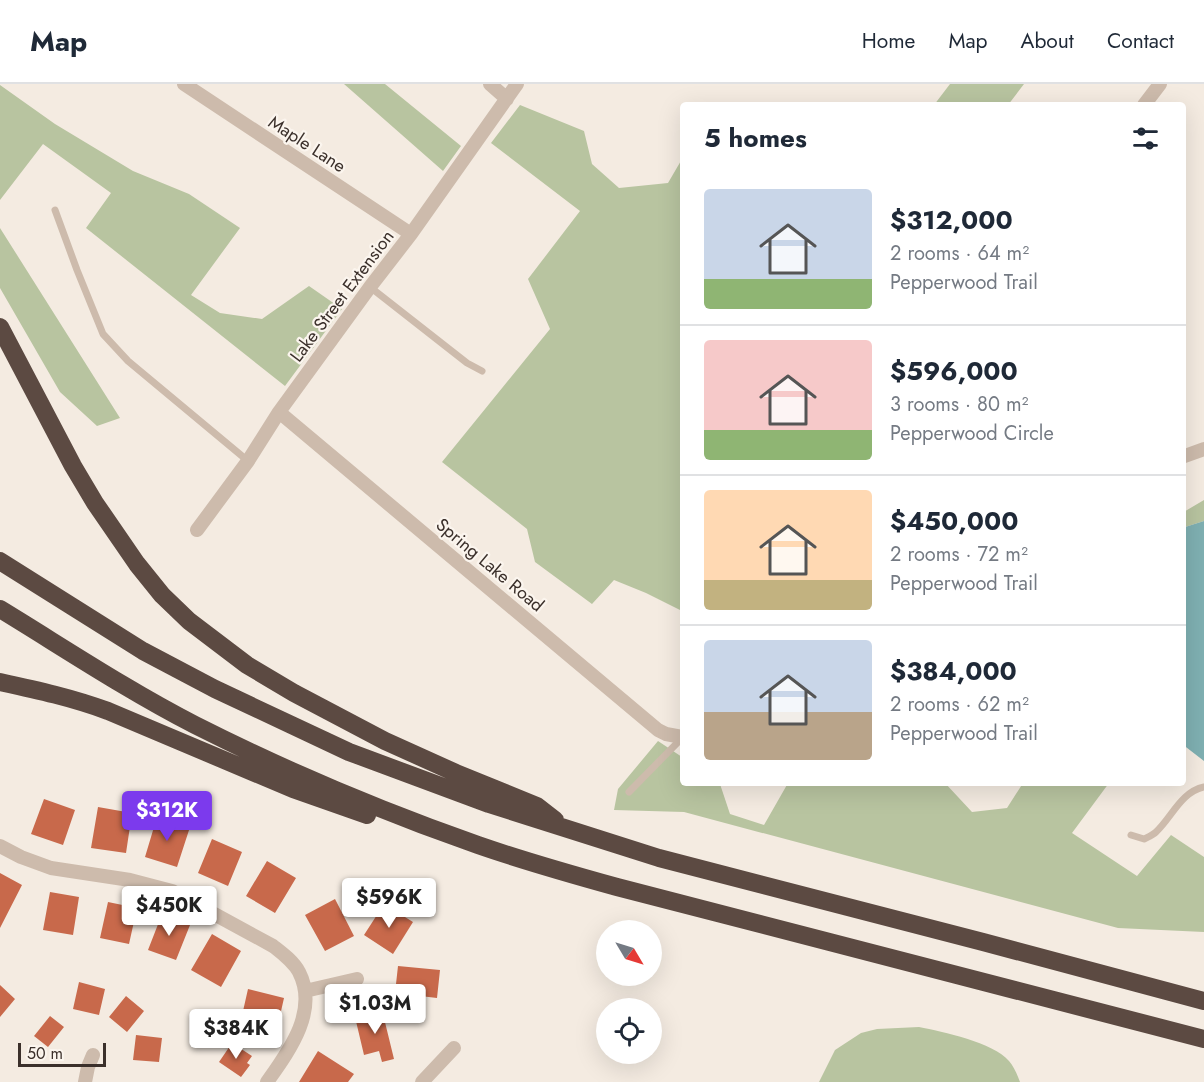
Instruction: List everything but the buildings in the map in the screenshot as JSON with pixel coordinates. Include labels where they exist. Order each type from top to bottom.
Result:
[{"type":"highway","points":[[0,327],[95,503],[137,564],[162,595],[189,621],[247,665],[294,693],[385,741],[537,806],[566,829]]},
{"type":"highway","points":[[0,561],[143,651],[252,707],[349,752],[489,804],[659,858],[1204,1001]]},
{"type":"highway","points":[[0,609],[105,674],[193,724],[347,795],[470,842],[617,887],[1204,1039]]},
{"type":"highway","points":[[0,682],[78,700],[293,789],[392,823],[470,842]]},
{"type":"street","name":"Maple Lane","points":[[184,84],[411,234]]},
{"type":"street","points":[[490,84],[507,99]]},
{"type":"street","name":"Lake Street Extension","points":[[197,530],[248,461],[279,412],[411,234],[517,84]]},
{"type":"street","points":[[1146,102],[1160,84]]},
{"type":"street","name":"Spring Lake Road","points":[[279,412],[658,730],[680,738]]},
{"type":"street","points":[[1186,456],[1204,449]]},
{"type":"street","points":[[0,846],[51,868],[130,880],[172,891],[273,946],[287,957],[298,971],[305,991],[306,1007],[302,1024],[294,1041],[267,1082]]},
{"type":"street","points":[[305,991],[357,979]]},
{"type":"street","points":[[422,1082],[454,1047]]},
{"type":"street","points":[[85,1082],[93,1054]]},
{"type":"lane","points":[[55,210],[76,270],[103,334],[128,361],[248,461]]},
{"type":"lane","points":[[370,287],[467,363],[482,371]]},
{"type":"lane","points":[[629,792],[680,740]]},
{"type":"lane","points":[[1131,835],[1144,839],[1155,833],[1183,799],[1196,789],[1204,787]]},
{"type":"green space","points":[[344,84],[385,84],[461,146],[443,171]]},
{"type":"green space","points":[[950,84],[1024,84],[1010,102],[936,102]]},
{"type":"green space","points":[[0,85],[55,124],[133,171],[189,194],[240,228],[191,295],[220,313],[262,319],[309,286],[342,309],[285,386],[86,228],[111,193],[43,144],[0,200]]},
{"type":"green space","points":[[520,105],[584,131],[592,164],[619,188],[668,183],[680,162],[680,610],[614,580],[592,604],[535,562],[527,529],[442,462],[550,329],[528,279],[580,211],[491,143]]},
{"type":"green space","points":[[0,228],[120,418],[97,426],[60,392],[0,288]]},
{"type":"green space","points":[[1204,500],[1204,521],[1186,527],[1186,511]]},
{"type":"green space","points":[[658,741],[680,756],[680,786],[721,786],[730,814],[764,825],[786,786],[948,786],[972,812],[1007,808],[1021,786],[1107,786],[1072,833],[1137,876],[1171,835],[1204,857],[1204,932],[1118,928],[684,812],[614,810],[618,789]]},
{"type":"green space","points":[[919,1027],[992,1048],[1009,1061],[1020,1082],[819,1082],[835,1050],[861,1033],[877,1029]]},
{"type":"water","points":[[1204,521],[1204,761],[1186,747],[1186,527]]}]
